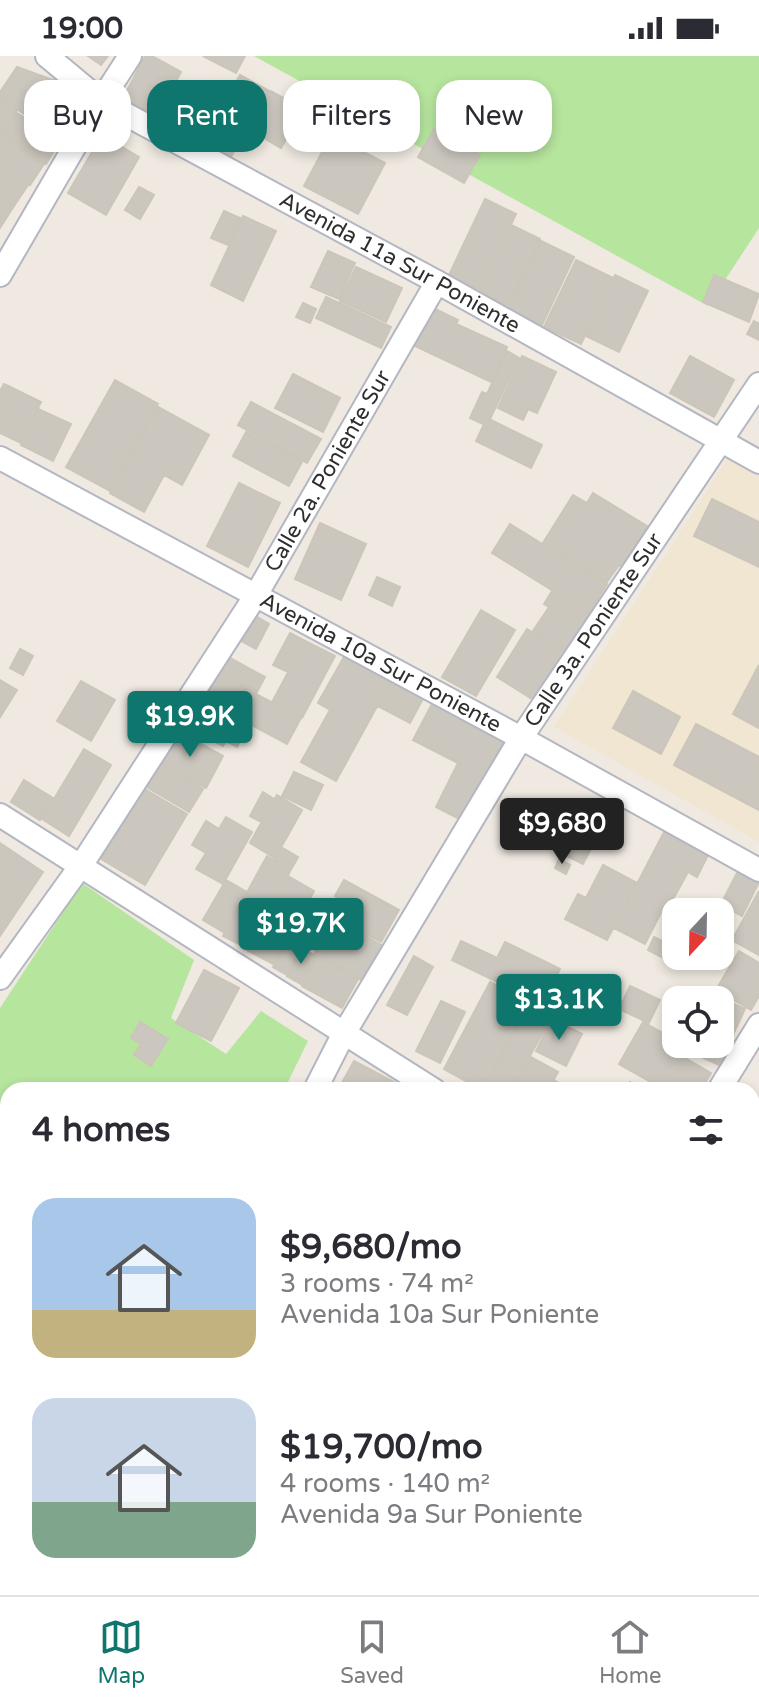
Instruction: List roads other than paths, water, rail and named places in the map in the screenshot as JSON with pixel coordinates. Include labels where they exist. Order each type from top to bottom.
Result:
[{"type":"street","name":"Avenida 11a Sur Poniente","points":[[47,56],[76,80]]},
{"type":"street","points":[[115,80],[130,56]]},
{"type":"street","name":"Avenida 11a Sur Poniente","points":[[131,117],[437,282],[759,462]]},
{"type":"street","points":[[0,275],[71,152]]},
{"type":"street","name":"Calle 2a. Poniente Sur","points":[[0,978],[82,864],[256,595],[437,282]]},
{"type":"street","name":"Calle 3a. Poniente Sur","points":[[319,1082],[343,1035],[521,738],[759,384]]},
{"type":"street","name":"Avenida 10a Sur Poniente","points":[[0,458],[521,738],[759,870]]},
{"type":"street","points":[[0,815],[82,864],[343,1035],[421,1082]]},
{"type":"street","points":[[724,1082],[759,1025]]}]
